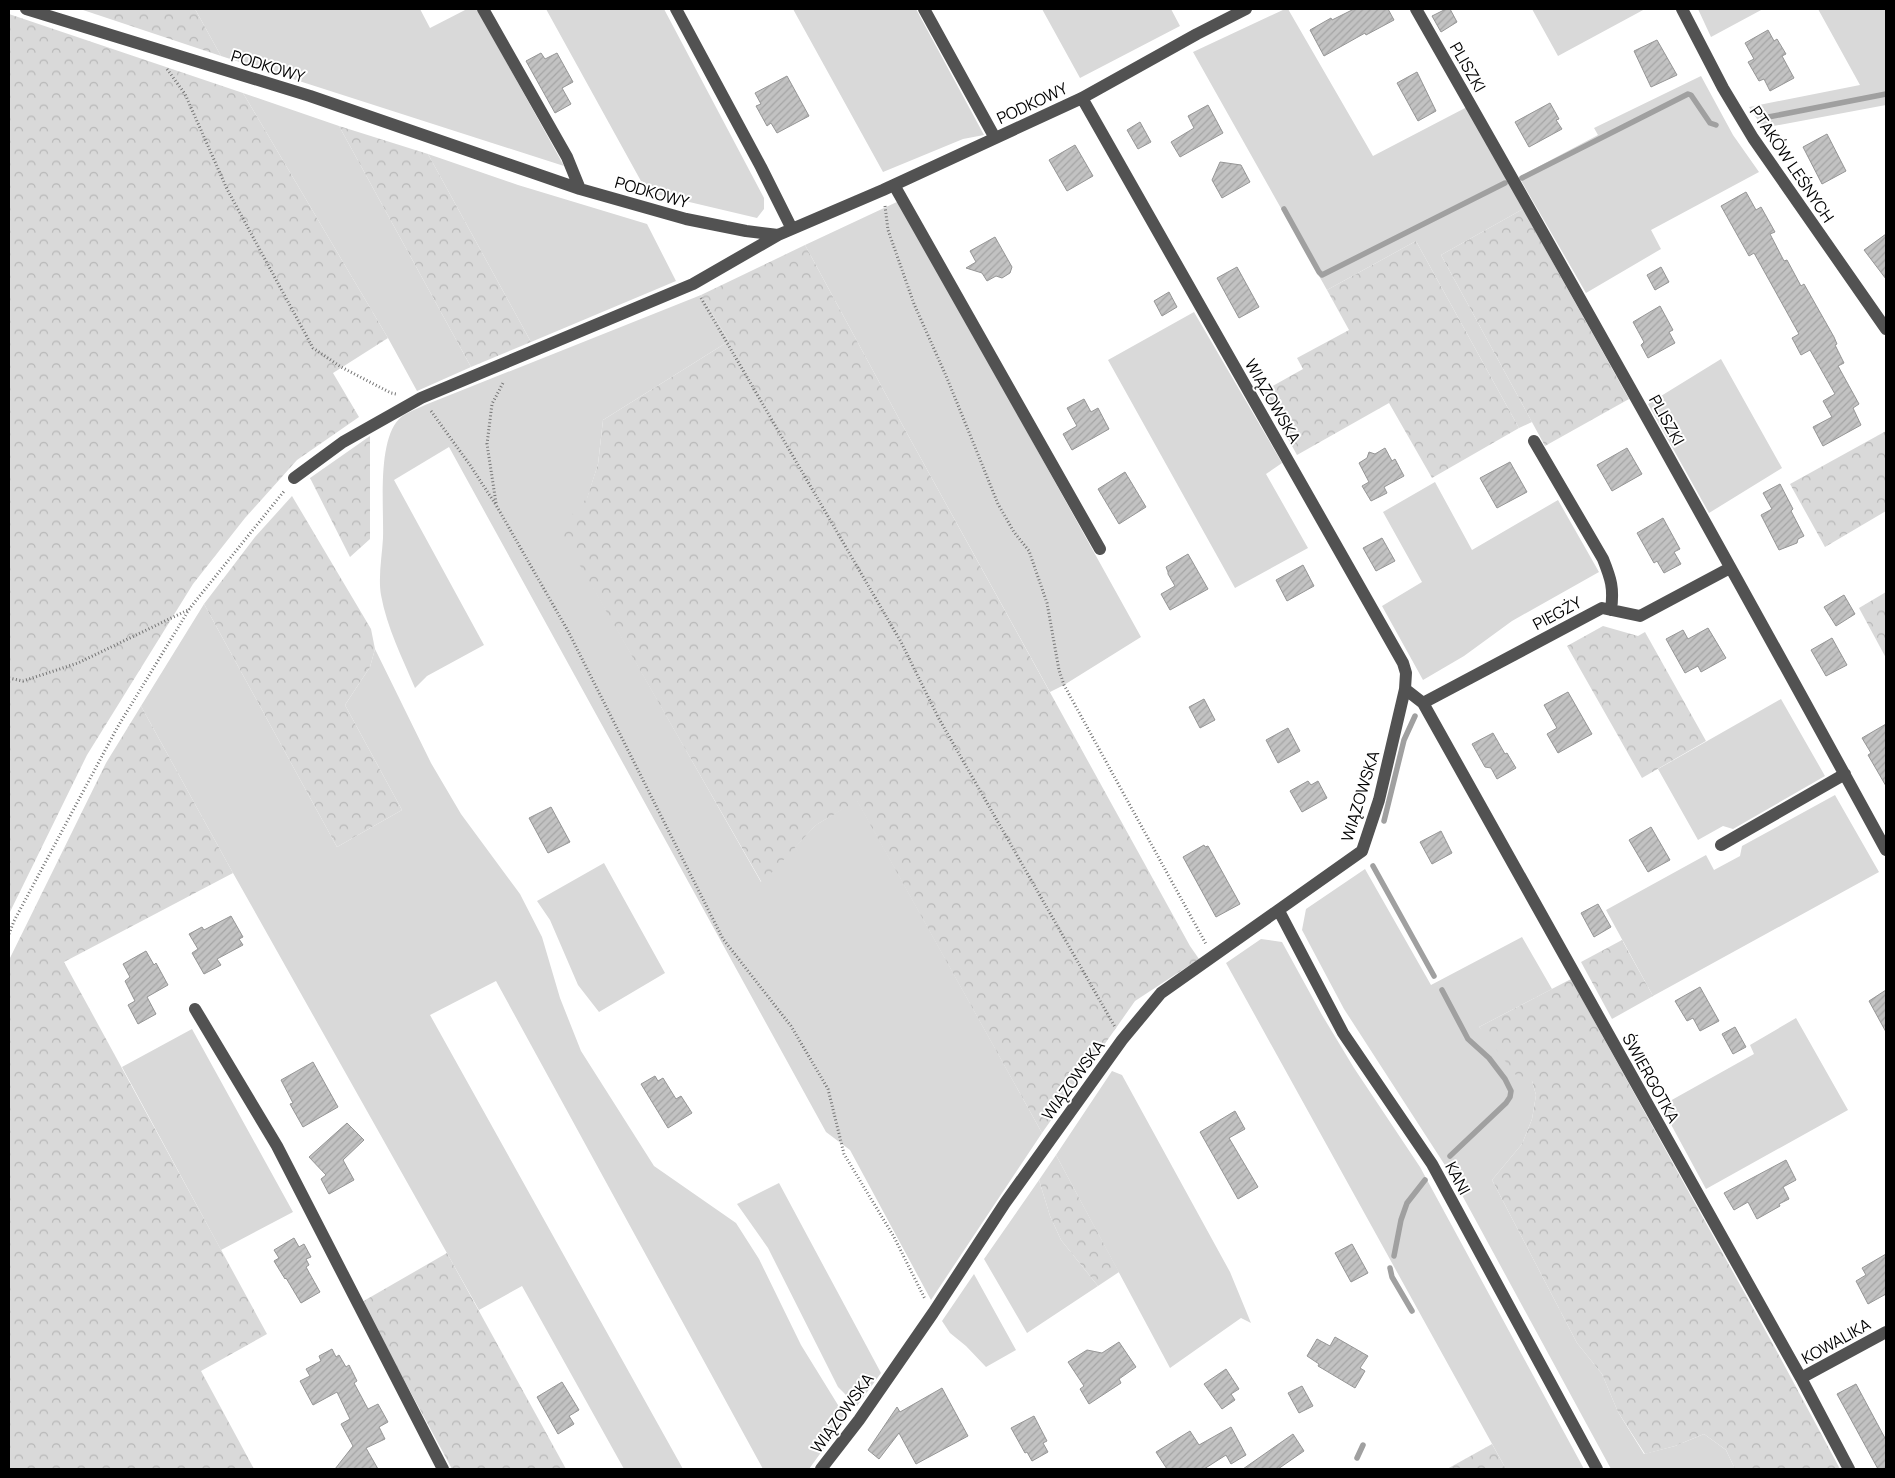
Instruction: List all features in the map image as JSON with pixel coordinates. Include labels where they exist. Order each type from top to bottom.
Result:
[{"type":"street","name":"PODKOWY","points":[[26,9],[310,96],[580,189],[686,219],[746,231],[778,235],[888,188],[1082,98],[1246,9]]},
{"type":"street","points":[[483,9],[566,158],[580,189]]},
{"type":"street","points":[[676,9],[792,229]]},
{"type":"street","points":[[924,9],[995,138]]},
{"type":"street","name":"PLISZKI","points":[[1416,9],[1780,654],[1886,850]]},
{"type":"street","name":"PTAKÓW LEŚNYCH","points":[[1682,9],[1723,88],[1753,138],[1886,328]]},
{"type":"street","name":"WIĄZOWSKA","points":[[821,1469],[859,1420],[933,1313],[1005,1203],[1122,1040],[1161,993],[1362,851],[1379,800],[1405,689],[1406,673],[1403,663],[1082,98]]},
{"type":"street","points":[[888,188],[1100,548]]},
{"type":"street","points":[[294,478],[343,442],[421,398],[693,284],[778,235]]},
{"type":"street","points":[[1534,441],[1603,559],[1612,579],[1611,610]]},
{"type":"street","name":"PIEGŻY","points":[[1423,703],[1602,608],[1640,616],[1730,568]]},
{"type":"street","points":[[1405,689],[1423,703]]},
{"type":"street","name":"ŚWIERGOTKA","points":[[1423,703],[1801,1378],[1849,1469]]},
{"type":"street","points":[[1721,845],[1845,774]]},
{"type":"street","name":"KANI","points":[[1279,911],[1343,1033],[1432,1164],[1596,1469]]},
{"type":"street","points":[[195,1009],[277,1146],[443,1469]]},
{"type":"street","name":"KOWALIKA","points":[[1801,1378],[1886,1332]]},
{"type":"path","points":[[153,48],[185,94],[227,190],[313,348],[341,368],[392,393],[421,398],[470,465],[496,505],[568,631],[723,940],[791,1026],[828,1089],[844,1154],[894,1237],[933,1313]]},
{"type":"path","points":[[888,188],[888,230],[914,304],[947,378],[998,504],[1014,532],[1029,551],[1047,603],[1059,670],[1064,685],[1202,937]]},
{"type":"path","points":[[693,284],[900,642],[938,717],[1122,1040]]},
{"type":"path","points":[[496,505],[487,444],[492,404],[515,358]]},
{"type":"path","points":[[9,934],[14,921],[117,728],[190,608],[294,478]]},
{"type":"path","points":[[9,678],[23,681],[78,663],[190,608]]},
{"type":"green space","points":[[80,9],[195,9],[221,56]]},
{"type":"green space","points":[[195,9],[420,9],[430,28],[467,9],[477,9],[564,166],[221,56]]},
{"type":"green space","points":[[546,9],[664,9],[764,198],[764,209],[757,218],[647,192]]},
{"type":"green space","points":[[793,9],[916,9],[984,135],[963,139],[883,172]]},
{"type":"green space","points":[[1042,9],[1171,9],[1180,26],[1080,78]]},
{"type":"green space","points":[[1288,9],[1373,156],[1467,107],[1523,209],[1441,255],[1532,422],[1519,428],[1416,241],[1327,290],[1193,52]]},
{"type":"green space","points":[[1532,9],[1645,9],[1558,56]]},
{"type":"green space","points":[[1698,9],[1763,9],[1711,37]]},
{"type":"green space","points":[[1818,9],[1885,9],[1886,105],[1763,128],[1749,107],[1860,85]]},
{"type":"green space","points":[[9,14],[243,93],[388,338],[333,373],[359,417],[297,460],[245,518],[193,584],[87,755],[9,914]]},
{"type":"green space","points":[[1701,76],[1733,135],[1759,172],[1651,230],[1661,249],[1586,293],[1519,177],[1598,135],[1594,128]]},
{"type":"green space","points":[[243,93],[339,126],[471,367],[417,391],[388,338]]},
{"type":"green space","points":[[339,126],[428,154],[531,342],[471,367]]},
{"type":"green space","points":[[428,154],[518,185],[647,224],[676,281],[531,342]]},
{"type":"green space","points":[[899,201],[1141,637],[1050,692],[805,245]]},
{"type":"green space","points":[[1523,209],[1629,399],[1545,446],[1441,255]]},
{"type":"green space","points":[[1416,241],[1519,428],[1432,478],[1389,403],[1297,455],[1262,392],[1303,369],[1297,358],[1349,330],[1327,290]]},
{"type":"green space","points":[[805,245],[903,426],[1190,946],[1199,959],[1135,1001],[1042,1133],[857,801],[816,825],[762,883],[559,529],[587,498],[598,464],[603,420],[729,341],[701,295]]},
{"type":"green space","points":[[701,295],[729,341],[603,420],[598,464],[587,499],[560,529],[761,882],[816,825],[857,800],[1042,1133],[931,1300],[850,1150],[826,1132],[449,447],[394,480],[484,645],[427,676],[415,688],[395,642],[381,595],[383,476],[387,443],[392,429],[399,419],[425,405]]},
{"type":"green space","points":[[1194,312],[1282,463],[1266,474],[1308,548],[1235,588],[1108,360]]},
{"type":"green space","points":[[1721,359],[1782,468],[1709,513],[1648,404]]},
{"type":"green space","points":[[1886,431],[1886,511],[1825,547],[1790,484]]},
{"type":"green space","points":[[370,436],[370,539],[350,557],[310,478]]},
{"type":"green space","points":[[1435,482],[1472,550],[1558,500],[1599,572],[1512,621],[1464,656],[1423,680],[1382,606],[1422,582],[1383,512]]},
{"type":"green space","points":[[292,496],[371,629],[375,649],[370,667],[345,705],[402,810],[337,847],[204,604],[255,537]]},
{"type":"green space","points":[[1886,592],[1886,658],[1859,608]]},
{"type":"green space","points":[[204,604],[337,847],[402,810],[345,705],[370,667],[375,649],[431,763],[461,814],[520,894],[542,937],[560,998],[581,1051],[654,1166],[736,1223],[759,1259],[801,1345],[846,1418],[809,1469],[763,1469],[496,981],[430,1015],[683,1469],[624,1469],[522,1286],[479,1310],[141,706]]},
{"type":"green space","points":[[1603,626],[1638,636],[1645,632],[1706,741],[1642,778],[1567,646]]},
{"type":"green space","points":[[1781,699],[1825,776],[1733,829],[1723,826],[1698,840],[1658,769]]},
{"type":"green space","points":[[141,706],[233,873],[64,962],[267,1334],[201,1371],[254,1469],[9,1469],[9,960],[106,763]]},
{"type":"green space","points":[[1835,795],[1879,872],[1653,996],[1606,910],[1706,855],[1714,870],[1740,856],[1742,846]]},
{"type":"green space","points":[[604,863],[665,973],[599,1012],[578,985],[550,920],[537,901]]},
{"type":"green space","points":[[1365,869],[1431,985],[1522,937],[1552,989],[1479,1027],[1532,1081],[1536,1095],[1532,1119],[1522,1144],[1492,1180],[1577,1343],[1602,1374],[1618,1412],[1644,1454],[1675,1446],[1704,1434],[1726,1450],[1735,1469],[1611,1469],[1450,1173],[1344,1009],[1302,930],[1306,909]]},
{"type":"green space","points":[[1261,939],[1282,942],[1354,1068],[1420,1167],[1584,1469],[1506,1469],[1226,963]]},
{"type":"green space","points":[[1622,940],[1653,996],[1612,1019],[1581,962]]},
{"type":"green space","points":[[1571,979],[1840,1469],[1735,1469],[1726,1450],[1704,1434],[1675,1446],[1645,1454],[1618,1412],[1602,1374],[1577,1343],[1492,1180],[1522,1144],[1532,1119],[1536,1095],[1532,1081],[1519,1079],[1479,1027]]},
{"type":"green space","points":[[1796,1018],[1848,1110],[1706,1189],[1661,1106],[1754,1054],[1750,1045]]},
{"type":"green space","points":[[192,1029],[293,1212],[221,1250],[122,1067]]},
{"type":"green space","points":[[1112,1071],[1122,1075],[1230,1272],[1251,1323],[1241,1318],[1170,1368],[1056,1155]]},
{"type":"green space","points":[[1056,1155],[1119,1272],[1098,1286],[1061,1240],[1050,1216],[1039,1180]]},
{"type":"green space","points":[[1039,1180],[1050,1216],[1061,1240],[1098,1286],[1027,1333],[984,1259]]},
{"type":"green space","points":[[779,1183],[881,1373],[857,1406],[838,1387],[768,1248],[737,1204]]},
{"type":"green space","points":[[447,1253],[566,1469],[452,1469],[362,1302]]},
{"type":"green space","points":[[974,1274],[1016,1350],[986,1367],[966,1346],[950,1333],[942,1321]]},
{"type":"green space","points":[[1492,1444],[1506,1469],[1447,1469]]},
{"type":"building","points":[[1354,9],[1388,9],[1394,20],[1366,35],[1365,33],[1324,56],[1310,30],[1331,18],[1332,20]]},
{"type":"building","points":[[1450,9],[1457,22],[1441,32],[1432,16]]},
{"type":"building","points":[[1768,30],[1774,41],[1777,39],[1786,54],[1782,56],[1794,78],[1770,91],[1764,79],[1759,81],[1748,62],[1754,59],[1745,43]]},
{"type":"building","points":[[1657,40],[1677,75],[1651,87],[1634,51]]},
{"type":"building","points":[[541,53],[545,59],[557,53],[573,82],[562,88],[571,104],[555,113],[526,61]]},
{"type":"building","points":[[1417,72],[1436,111],[1418,121],[1397,83]]},
{"type":"building","points":[[787,76],[809,116],[777,133],[771,123],[767,126],[756,106],[761,104],[755,93]]},
{"type":"building","points":[[1550,103],[1559,119],[1556,120],[1562,129],[1529,147],[1515,122]]},
{"type":"building","points":[[1208,105],[1223,133],[1180,157],[1171,142],[1194,128],[1188,116]]},
{"type":"building","points":[[1140,122],[1151,142],[1138,149],[1127,130]]},
{"type":"building","points":[[1827,134],[1846,171],[1822,184],[1803,147]]},
{"type":"building","points":[[1075,145],[1093,176],[1067,191],[1049,160]]},
{"type":"building","points":[[1220,162],[1241,165],[1250,182],[1222,198],[1212,180]]},
{"type":"building","points":[[1746,192],[1756,210],[1761,207],[1775,232],[1770,234],[1784,261],[1787,260],[1801,286],[1804,284],[1834,337],[1837,344],[1835,345],[1844,363],[1838,366],[1859,404],[1853,408],[1861,425],[1823,446],[1813,427],[1832,417],[1823,401],[1835,394],[1810,350],[1801,355],[1792,338],[1799,334],[1754,253],[1749,256],[1721,206]]},
{"type":"building","points":[[1886,234],[1886,279],[1864,250]]},
{"type":"building","points":[[995,237],[1012,267],[1010,273],[1002,278],[996,276],[987,281],[982,273],[966,268],[976,262],[970,251]]},
{"type":"building","points":[[1237,267],[1259,307],[1239,318],[1217,278]]},
{"type":"building","points":[[1661,267],[1669,282],[1655,290],[1647,275]]},
{"type":"building","points":[[1169,292],[1177,307],[1162,316],[1154,301]]},
{"type":"building","points":[[1660,306],[1673,330],[1669,332],[1675,343],[1648,358],[1641,345],[1644,342],[1633,322]]},
{"type":"building","points":[[1084,399],[1091,412],[1098,408],[1109,429],[1072,450],[1063,434],[1077,426],[1067,408]]},
{"type":"building","points":[[1385,448],[1392,461],[1395,459],[1404,476],[1384,487],[1387,493],[1371,501],[1362,486],[1369,482],[1359,463],[1367,458],[1369,452],[1375,454]]},
{"type":"building","points":[[1627,448],[1642,474],[1612,491],[1597,465]]},
{"type":"building","points":[[1510,462],[1527,492],[1497,508],[1480,478]]},
{"type":"building","points":[[1125,472],[1146,507],[1119,524],[1098,489]]},
{"type":"building","points":[[1780,484],[1804,536],[1798,539],[1797,543],[1779,550],[1761,515],[1772,509],[1763,493]]},
{"type":"building","points":[[1663,518],[1680,549],[1674,552],[1681,564],[1664,573],[1657,561],[1654,563],[1637,533]]},
{"type":"building","points":[[1382,538],[1395,561],[1376,571],[1363,548]]},
{"type":"building","points":[[1188,554],[1208,589],[1170,610],[1161,594],[1175,586],[1166,567]]},
{"type":"building","points":[[1303,565],[1314,586],[1287,601],[1276,580]]},
{"type":"building","points":[[1844,595],[1855,614],[1836,626],[1824,607]]},
{"type":"building","points":[[1708,628],[1726,658],[1701,672],[1698,666],[1685,673],[1666,639],[1683,630],[1688,639]]},
{"type":"building","points":[[1832,638],[1847,665],[1826,676],[1811,650]]},
{"type":"building","points":[[1568,692],[1592,734],[1558,753],[1547,734],[1557,728],[1544,705]]},
{"type":"building","points":[[1204,699],[1215,720],[1200,728],[1189,707]]},
{"type":"building","points":[[1886,724],[1886,786],[1868,755],[1871,753],[1862,738]]},
{"type":"building","points":[[1288,728],[1300,751],[1278,763],[1266,740]]},
{"type":"building","points":[[1493,733],[1505,754],[1507,753],[1516,768],[1497,779],[1491,768],[1485,767],[1472,744]]},
{"type":"building","points":[[1308,781],[1311,785],[1318,781],[1327,798],[1302,812],[1290,791]]},
{"type":"building","points":[[551,807],[570,842],[548,853],[529,818]]},
{"type":"building","points":[[1651,827],[1670,860],[1648,872],[1629,840]]},
{"type":"building","points":[[1441,831],[1452,853],[1432,864],[1420,842]]},
{"type":"building","points":[[1204,845],[1205,847],[1208,846],[1240,904],[1216,917],[1183,857]]},
{"type":"building","points":[[1598,904],[1611,927],[1594,937],[1581,913]]},
{"type":"building","points":[[231,916],[243,937],[239,939],[243,945],[217,959],[221,965],[204,974],[192,953],[198,949],[189,934],[202,927],[204,930]]},
{"type":"building","points":[[146,951],[154,965],[156,963],[168,985],[147,997],[156,1014],[138,1024],[128,1005],[135,1001],[125,981],[130,977],[123,964]]},
{"type":"building","points":[[1700,987],[1719,1021],[1700,1031],[1693,1018],[1687,1021],[1675,1001]]},
{"type":"building","points":[[1886,990],[1886,1032],[1869,1001]]},
{"type":"building","points":[[1735,1027],[1746,1047],[1733,1054],[1722,1034]]},
{"type":"building","points":[[313,1062],[338,1107],[303,1127],[290,1104],[293,1103],[281,1080]]},
{"type":"building","points":[[655,1076],[658,1081],[663,1078],[676,1099],[681,1096],[692,1113],[668,1128],[641,1084]]},
{"type":"building","points":[[1235,1111],[1245,1129],[1229,1138],[1258,1187],[1238,1199],[1200,1132]]},
{"type":"building","points":[[347,1123],[364,1140],[343,1160],[354,1180],[329,1194],[321,1179],[326,1175],[309,1157]]},
{"type":"building","points":[[1786,1160],[1796,1180],[1783,1187],[1789,1199],[1757,1219],[1748,1202],[1734,1210],[1724,1193]]},
{"type":"building","points":[[294,1238],[299,1247],[304,1244],[311,1257],[306,1259],[309,1265],[306,1267],[320,1292],[301,1303],[274,1261],[279,1258],[274,1250]]},
{"type":"building","points":[[1352,1244],[1368,1273],[1351,1282],[1335,1253]]},
{"type":"building","points":[[1886,1254],[1886,1294],[1868,1304],[1856,1281],[1866,1275],[1862,1268]]},
{"type":"building","points":[[1335,1337],[1368,1356],[1360,1368],[1365,1371],[1355,1388],[1318,1366],[1319,1364],[1307,1356],[1317,1339],[1330,1346]]},
{"type":"building","points":[[1119,1342],[1136,1367],[1119,1379],[1121,1383],[1089,1404],[1080,1389],[1084,1386],[1068,1362],[1087,1350],[1102,1353]]},
{"type":"building","points":[[332,1349],[336,1357],[339,1355],[346,1367],[349,1365],[357,1381],[354,1383],[368,1409],[378,1404],[388,1422],[379,1427],[385,1439],[366,1448],[378,1469],[335,1469],[353,1446],[341,1424],[350,1419],[337,1392],[313,1405],[300,1381],[310,1376],[306,1369],[321,1361],[319,1356]]},
{"type":"building","points":[[1226,1369],[1239,1389],[1231,1394],[1235,1400],[1222,1409],[1204,1384]]},
{"type":"building","points":[[562,1382],[579,1410],[569,1416],[574,1424],[558,1434],[537,1397]]},
{"type":"building","points":[[1856,1384],[1886,1440],[1886,1469],[1878,1469],[1837,1394]]},
{"type":"building","points":[[1302,1386],[1313,1406],[1299,1413],[1288,1393]]},
{"type":"building","points":[[942,1388],[968,1436],[916,1464],[899,1433],[879,1459],[868,1450],[897,1407],[900,1412]]},
{"type":"building","points":[[1034,1416],[1047,1441],[1043,1443],[1048,1452],[1032,1461],[1027,1452],[1025,1453],[1011,1428]]},
{"type":"building","points":[[1231,1427],[1246,1455],[1231,1464],[1226,1455],[1204,1469],[1167,1469],[1156,1452],[1190,1431],[1199,1445]]},
{"type":"building","points":[[1293,1434],[1304,1451],[1278,1469],[1243,1469]]},
{"type":"waterway","points":[[1522,178],[1688,94],[1691,95],[1710,123],[1716,125]]},
{"type":"waterway","points":[[1763,118],[1886,94]]},
{"type":"waterway","points":[[1284,209],[1322,275],[1505,183]]},
{"type":"waterway","points":[[1384,821],[1404,740],[1415,716]]},
{"type":"waterway","points":[[1373,866],[1434,976]]},
{"type":"waterway","points":[[1442,990],[1468,1039],[1489,1058],[1505,1079],[1511,1091],[1506,1103],[1450,1156]]},
{"type":"waterway","points":[[1394,1256],[1401,1220],[1407,1203],[1425,1180]]},
{"type":"waterway","points":[[1390,1268],[1392,1277],[1412,1311]]},
{"type":"waterway","points":[[1357,1458],[1363,1445]]}]
